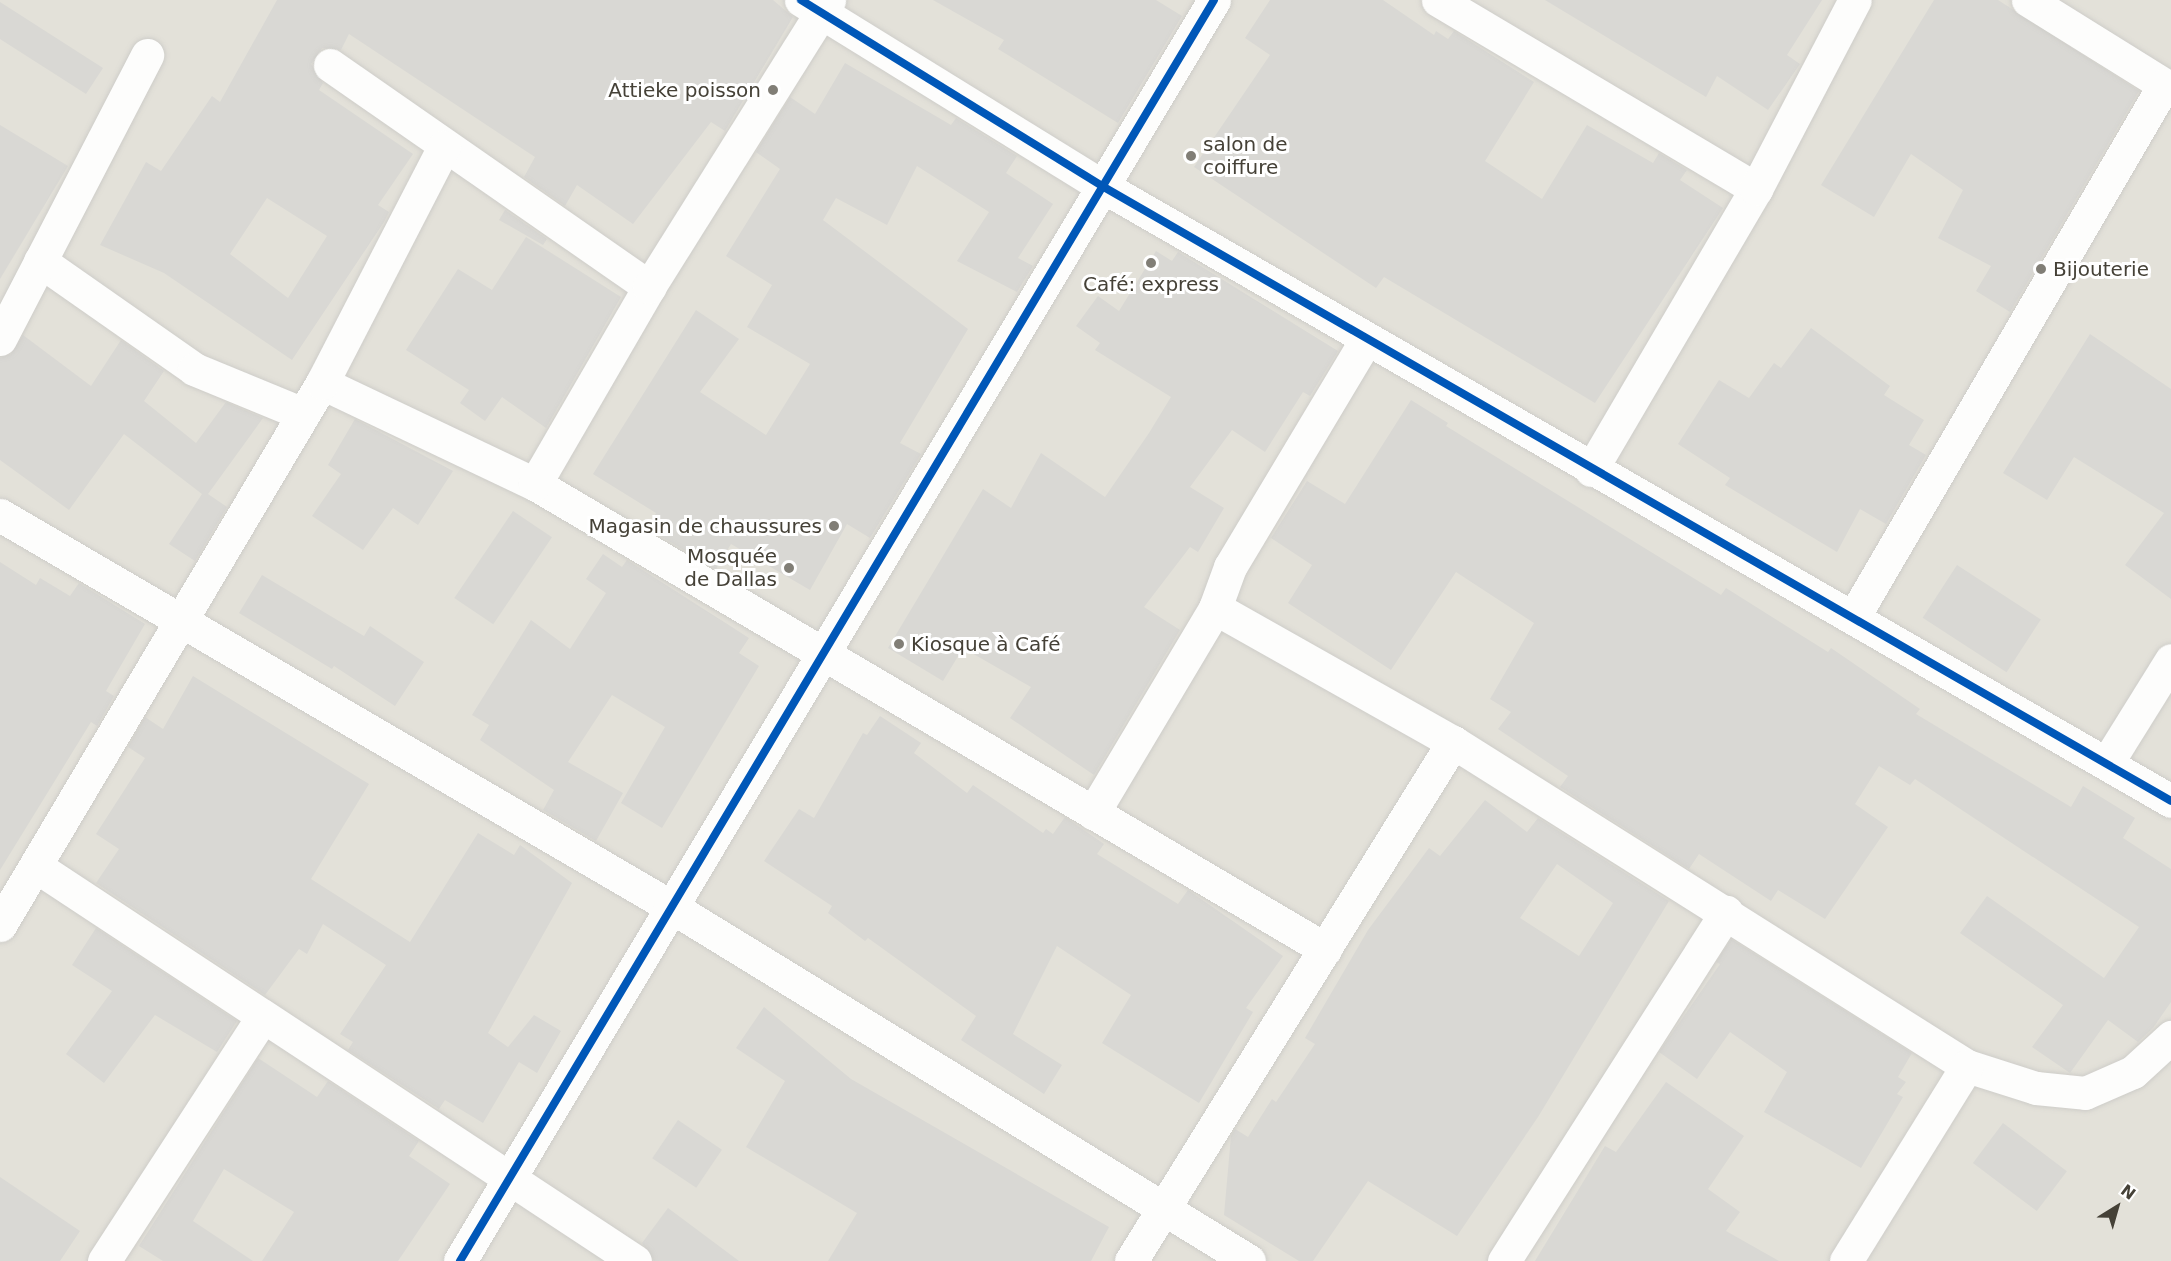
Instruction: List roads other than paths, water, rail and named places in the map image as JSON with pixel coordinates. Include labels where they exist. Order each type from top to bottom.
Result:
[{"type":"street","points":[[460,1261],[510,1182],[670,906],[1214,0]]},
{"type":"street","points":[[1438,0],[1755,189]]},
{"type":"street","points":[[1592,470],[1755,189],[1856,0]]},
{"type":"street","points":[[1853,618],[2168,87],[2028,0]]},
{"type":"street","points":[[535,484],[817,4],[1102,186],[1366,340],[2171,801]]},
{"type":"street","points":[[0,339],[147,56]]},
{"type":"street","points":[[330,65],[444,147],[649,287]]},
{"type":"street","points":[[0,926],[37,867],[179,619],[322,382],[444,147]]},
{"type":"street","points":[[40,261],[194,369],[303,414]]},
{"type":"street","points":[[1093,813],[1215,608],[1230,567],[1366,340]]},
{"type":"street","points":[[322,382],[535,484],[1325,949]]},
{"type":"street","points":[[0,515],[670,906],[1249,1261]]},
{"type":"street","points":[[1215,608],[1453,742],[1967,1066],[2036,1088],[2085,1093],[2133,1072],[2171,1037]]},
{"type":"street","points":[[2107,763],[2171,660]]},
{"type":"street","points":[[1131,1261],[1453,742]]},
{"type":"street","points":[[37,867],[510,1182],[635,1261]]},
{"type":"street","points":[[1504,1261],[1726,912]]},
{"type":"street","points":[[104,1261],[262,1018]]},
{"type":"street","points":[[1846,1261],[1967,1066]]},
{"type":"place","name":"Attieke poisson","points":[[773,90]]},
{"type":"place","name":"salon de coiffure","points":[[1191,156]]},
{"type":"place","name":"Café: express","points":[[1151,263]]},
{"type":"place","name":"Bijouterie","points":[[2041,269]]},
{"type":"place","name":"Magasin de chaussures","points":[[834,526]]},
{"type":"place","name":"Mosquée de Dallas","points":[[789,568]]},
{"type":"place","name":"Kiosque à Café","points":[[899,644]]}]
